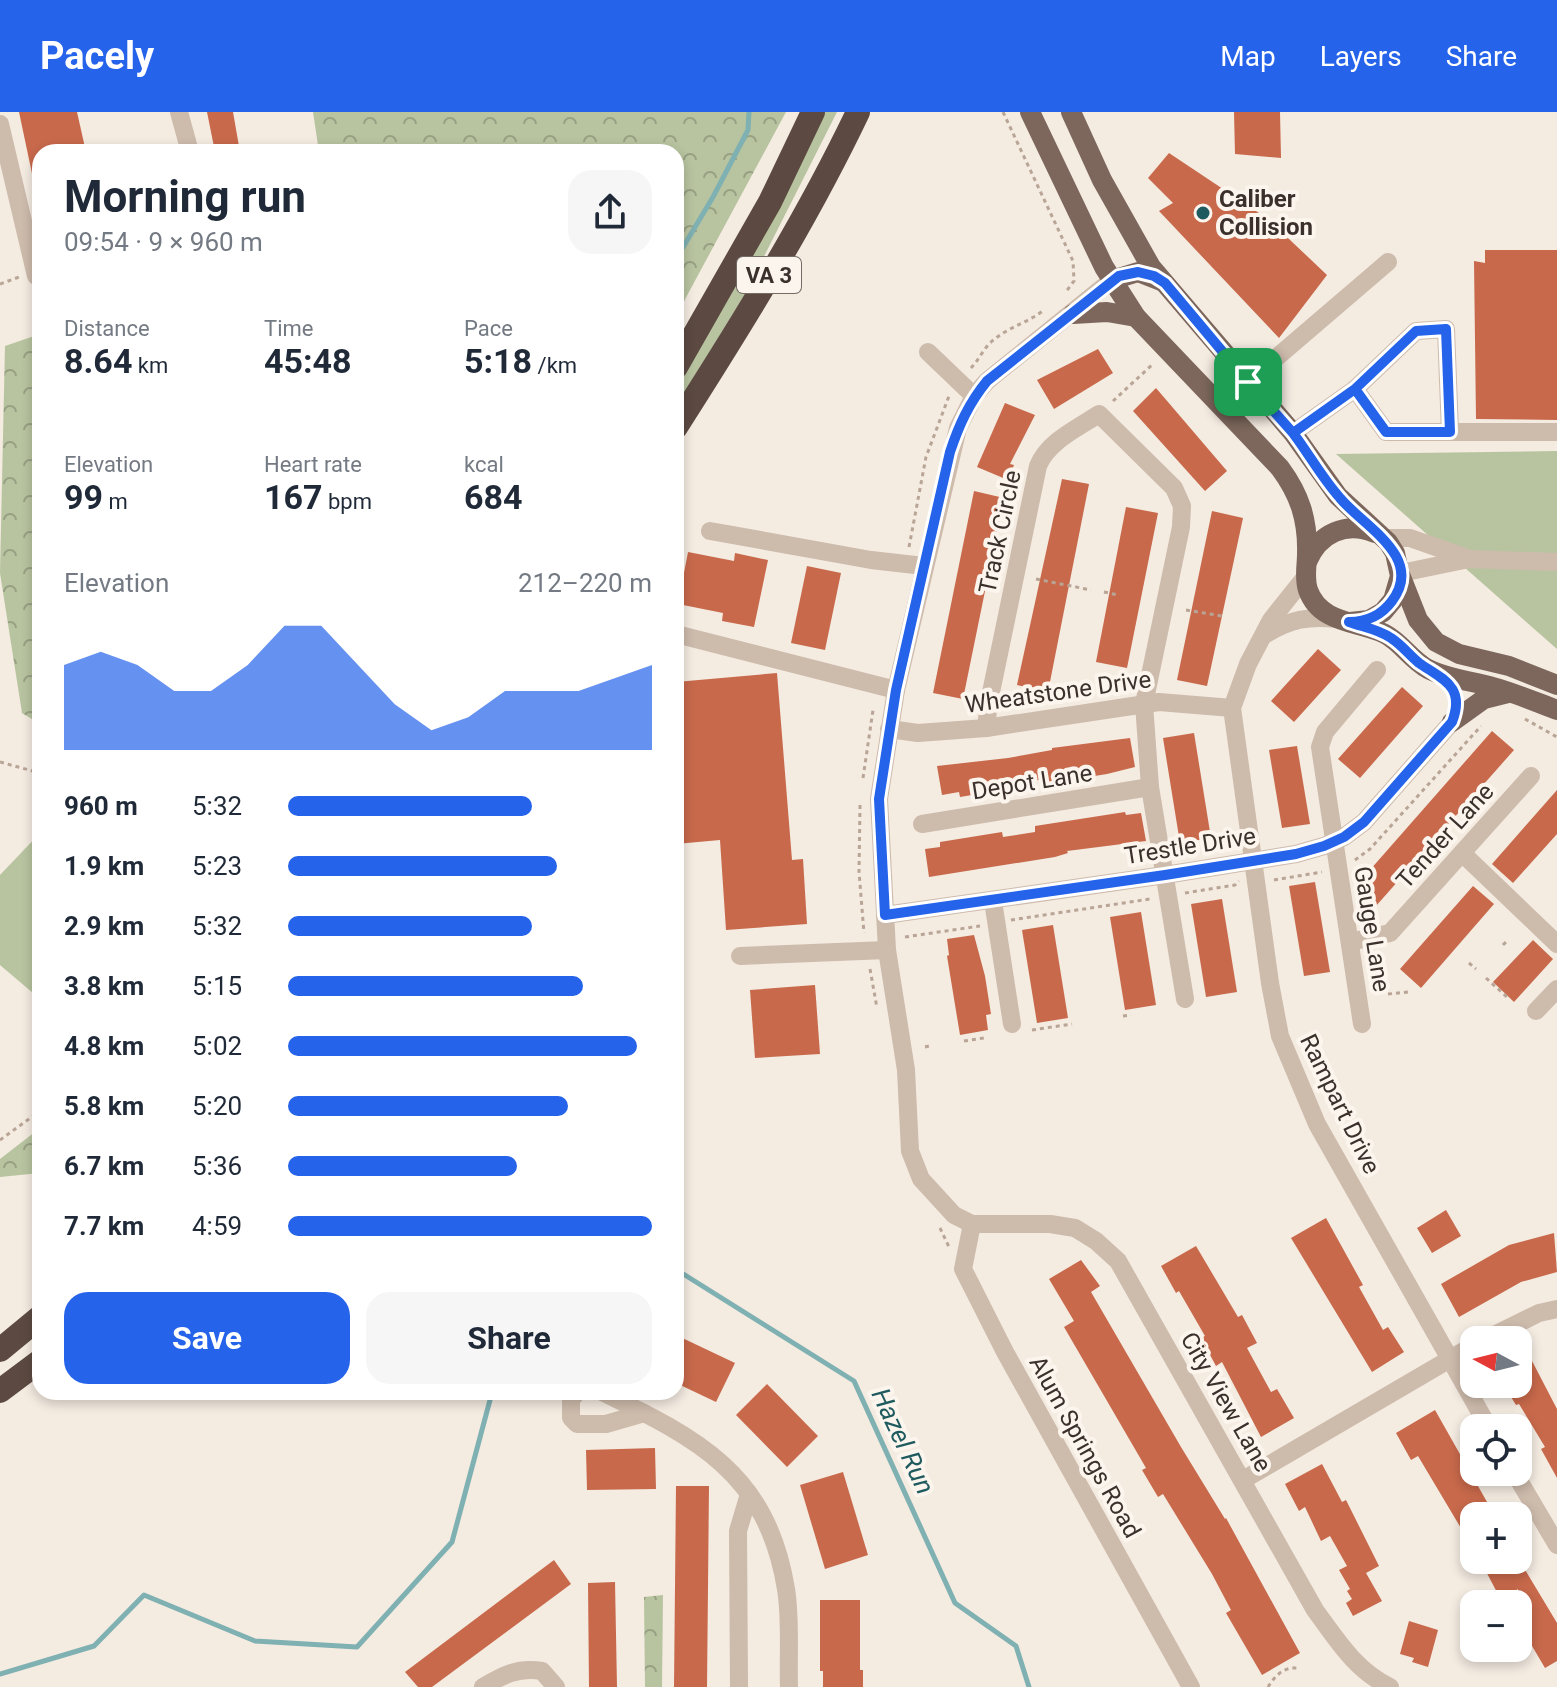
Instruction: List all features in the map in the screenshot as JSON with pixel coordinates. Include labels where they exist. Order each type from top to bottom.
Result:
[{"type":"highway","name":"VA 3","points":[[684,353],[770,202],[813,112]]},
{"type":"highway","name":"VA 3","points":[[684,414],[824,181],[859,115]]},
{"type":"highway","points":[[0,1350],[32,1324]]},
{"type":"highway","points":[[0,1391],[32,1367]]},
{"type":"main road","points":[[1030,112],[1112,280],[1136,317],[1280,468],[1292,485],[1305,518],[1308,589],[1318,608],[1343,621],[1388,636],[1416,661],[1438,673],[1557,710]]},
{"type":"main road","points":[[1071,112],[1102,180],[1151,267],[1293,433],[1338,496],[1395,553],[1418,620],[1436,642],[1459,654],[1509,666],[1557,685]]},
{"type":"main road","points":[[1112,280],[1138,272],[1165,283]]},
{"type":"main road","points":[[1066,306],[1136,317]]},
{"type":"main road","points":[[1307,569],[1316,545],[1332,532],[1356,527],[1380,536]]},
{"type":"main road","points":[[1343,621],[1369,620],[1383,612],[1393,600],[1400,574]]},
{"type":"main road","points":[[1438,673],[1453,692],[1455,708],[1452,722]]},
{"type":"main road","points":[[1452,722],[1484,699],[1510,693]]},
{"type":"street","points":[[179,112],[188,144]]},
{"type":"street","points":[[0,124],[32,259]]},
{"type":"street","points":[[1248,382],[1388,262]]},
{"type":"street","points":[[972,1224],[954,1215],[921,1179],[910,1151],[906,1070],[885,915],[879,799],[889,729],[950,452],[958,428],[974,396],[987,381],[1066,306],[1112,280]]},
{"type":"street","points":[[1293,433],[1355,389],[1416,331],[1446,329],[1450,432]]},
{"type":"street","points":[[928,352],[974,396]]},
{"type":"street","points":[[1355,389],[1386,432],[1557,432]]},
{"type":"street","name":"Track Circle","points":[[986,728],[1031,492],[1041,459],[1053,444],[1099,414],[1174,488],[1182,506],[1181,527],[1144,704]]},
{"type":"street","points":[[710,531],[871,560],[924,566]]},
{"type":"street","points":[[1380,536],[1410,538],[1469,559]]},
{"type":"street","points":[[1400,574],[1469,559],[1557,562]]},
{"type":"street","name":"Rampart Drive","points":[[1307,569],[1278,609],[1248,664],[1232,708],[1280,1036],[1317,1124],[1481,1414]]},
{"type":"street","points":[[1266,634],[1297,619],[1312,617],[1343,621]]},
{"type":"street","points":[[684,636],[896,690]]},
{"type":"street","name":"Gauge Lane","points":[[1362,1024],[1321,741],[1325,732],[1377,670]]},
{"type":"street","name":"Wheatstone Drive","points":[[889,729],[918,733],[986,728],[1171,701],[1232,708]]},
{"type":"street","points":[[1144,704],[1150,787],[1185,999]]},
{"type":"street","name":"Trestle Drive","points":[[885,915],[1296,854],[1334,842],[1364,822],[1452,722]]},
{"type":"street","name":"Tender Lane","points":[[1350,942],[1390,933],[1531,776]]},
{"type":"street","name":"Depot Lane","points":[[922,824],[1150,787]]},
{"type":"street","points":[[1462,853],[1557,944]]},
{"type":"street","points":[[993,901],[1012,1024]]},
{"type":"street","points":[[740,956],[891,944]]},
{"type":"street","points":[[1536,1011],[1557,989]]},
{"type":"street","name":"City View Lane","points":[[972,1224],[1050,1224],[1075,1228],[1096,1241],[1118,1261],[1315,1610],[1347,1655],[1370,1677],[1390,1687]]},
{"type":"street","name":"Alum Springs Road","points":[[972,1224],[963,1269],[1005,1352],[1191,1687]]},
{"type":"street","points":[[1513,1326],[1539,1313],[1557,1309]]},
{"type":"street","points":[[1243,1480],[1460,1353]]},
{"type":"street","points":[[571,1400],[571,1418],[577,1424],[606,1424],[644,1413]]},
{"type":"street","points":[[618,1400],[675,1428],[702,1446],[749,1494],[771,1532],[786,1590],[789,1687]]},
{"type":"street","points":[[1522,1486],[1557,1545]]},
{"type":"street","points":[[739,1687],[738,1531],[749,1494]]},
{"type":"street","points":[[483,1687],[513,1670],[528,1668],[542,1671],[556,1687]]},
{"type":"path","points":[[1003,112],[1073,261],[1074,281],[1066,306]]},
{"type":"path","points":[[970,369],[988,345],[1015,324],[1027,323],[1049,306]]},
{"type":"path","points":[[1126,389],[1154,363]]},
{"type":"path","points":[[909,545],[926,457],[948,397]]},
{"type":"path","points":[[1036,579],[1091,590]]},
{"type":"path","points":[[1104,592],[1118,595]]},
{"type":"path","points":[[1186,610],[1222,616]]},
{"type":"path","points":[[1347,865],[1370,849],[1485,720]]},
{"type":"path","points":[[1526,720],[1557,737]]},
{"type":"path","points":[[0,762],[32,771]]},
{"type":"path","points":[[1269,878],[1274,880],[1330,870]]},
{"type":"path","points":[[1178,895],[1238,882]]},
{"type":"path","points":[[1006,921],[1158,898]]},
{"type":"path","points":[[891,944],[986,925]]},
{"type":"path","points":[[1469,963],[1476,969]]},
{"type":"path","points":[[1486,978],[1507,997]]},
{"type":"path","points":[[1388,994],[1409,992]]},
{"type":"path","points":[[1123,1016],[1131,1015]]},
{"type":"path","points":[[1032,1030],[1072,1024]]},
{"type":"path","points":[[964,1041],[984,1038]]},
{"type":"path","points":[[0,1140],[32,1117]]},
{"type":"path","points":[[1268,1687],[1281,1672],[1297,1668]]},
{"type":"green space","points":[[313,112],[786,112],[684,301],[684,144],[318,144]]},
{"type":"green space","points":[[825,112],[837,112],[745,294],[684,393],[684,370],[726,303]]},
{"type":"green space","points":[[32,337],[32,719],[22,713],[0,573],[5,346]]},
{"type":"green space","points":[[1557,451],[1557,649],[1336,454]]},
{"type":"green space","points":[[32,841],[32,992],[0,965],[0,875]]},
{"type":"green space","points":[[32,1134],[32,1174],[0,1177],[0,1159]]},
{"type":"green space","points":[[663,1595],[662,1687],[645,1687],[644,1597]]},
{"type":"building","points":[[19,112],[77,112],[84,144],[32,144],[32,174]]},
{"type":"building","points":[[207,112],[233,112],[239,144],[213,144]]},
{"type":"building","points":[[1234,112],[1280,112],[1281,158],[1235,154]]},
{"type":"building","points":[[1169,153],[1268,219],[1327,275],[1279,338],[1159,211],[1173,203],[1148,178]]},
{"type":"building","points":[[1485,250],[1557,250],[1557,420],[1476,419],[1474,261],[1485,263]]},
{"type":"building","points":[[1098,349],[1113,373],[1054,409],[1037,380]]},
{"type":"building","points":[[1156,388],[1227,471],[1205,491],[1133,411]]},
{"type":"building","points":[[1005,403],[1035,415],[1010,464],[1014,465],[1008,480],[977,467]]},
{"type":"building","points":[[1062,479],[1089,484],[1048,692],[1017,685]]},
{"type":"building","points":[[974,491],[1004,498],[963,699],[933,693]]},
{"type":"building","points":[[1126,507],[1158,513],[1127,668],[1096,662]]},
{"type":"building","points":[[1212,511],[1243,518],[1207,686],[1177,680]]},
{"type":"building","points":[[688,552],[734,561],[735,553],[768,560],[754,627],[722,621],[723,613],[684,605],[684,573]]},
{"type":"building","points":[[807,566],[841,573],[825,650],[791,643]]},
{"type":"building","points":[[1318,649],[1341,670],[1294,722],[1271,701]]},
{"type":"building","points":[[777,673],[792,860],[803,859],[807,924],[726,930],[720,840],[684,843],[684,681]]},
{"type":"building","points":[[1402,687],[1423,706],[1360,778],[1338,759]]},
{"type":"building","points":[[1492,731],[1514,750],[1376,906],[1355,887]]},
{"type":"building","points":[[1194,733],[1211,838],[1180,843],[1163,738]]},
{"type":"building","points":[[1130,738],[1135,767],[1045,784],[1044,779],[960,797],[959,792],[942,795],[937,766]]},
{"type":"building","points":[[1297,746],[1310,824],[1282,828],[1269,750]]},
{"type":"building","points":[[1557,790],[1557,834],[1513,883],[1492,864]]},
{"type":"building","points":[[1125,812],[1126,815],[1141,813],[1146,841],[1067,851],[1055,857],[929,877],[925,849],[940,847],[940,842],[1002,832],[1003,837],[1035,832],[1035,826]]},
{"type":"building","points":[[1315,882],[1330,972],[1304,976],[1289,886]]},
{"type":"building","points":[[1473,886],[1494,904],[1421,988],[1400,969]]},
{"type":"building","points":[[1222,899],[1237,992],[1206,997],[1191,904]]},
{"type":"building","points":[[1141,912],[1156,1005],[1125,1010],[1110,917]]},
{"type":"building","points":[[1053,925],[1068,1018],[1037,1023],[1022,930]]},
{"type":"building","points":[[974,935],[991,1014],[986,1015],[988,1030],[960,1035],[947,939]]},
{"type":"building","points":[[1533,940],[1553,959],[1514,1002],[1493,982]]},
{"type":"building","points":[[815,985],[820,1054],[755,1058],[750,990]]},
{"type":"building","points":[[1446,1210],[1461,1236],[1432,1253],[1417,1228]]},
{"type":"building","points":[[1326,1218],[1363,1285],[1359,1287],[1383,1330],[1388,1327],[1404,1352],[1372,1372],[1291,1238]]},
{"type":"building","points":[[1554,1233],[1557,1272],[1521,1282],[1459,1317],[1441,1284],[1509,1245]]},
{"type":"building","points":[[1196,1246],[1257,1343],[1247,1348],[1271,1392],[1277,1389],[1294,1418],[1261,1437],[1222,1362],[1216,1366],[1201,1338],[1205,1336],[1161,1266]]},
{"type":"building","points":[[1081,1260],[1100,1286],[1091,1292],[1226,1518],[1300,1653],[1262,1675],[1226,1613],[1231,1610],[1212,1574],[1163,1494],[1158,1497],[1142,1470],[1146,1468],[1064,1327],[1074,1321],[1049,1279]]},
{"type":"building","points":[[684,1339],[735,1363],[716,1402],[684,1387]]},
{"type":"building","points":[[1532,1361],[1557,1409],[1557,1478],[1541,1449],[1545,1447],[1532,1426],[1532,1414],[1525,1414],[1519,1404],[1516,1405],[1512,1398],[1532,1398]]},
{"type":"building","points":[[767,1384],[818,1436],[787,1467],[736,1415]]},
{"type":"building","points":[[1435,1410],[1460,1454],[1460,1486],[1478,1486],[1487,1502],[1460,1502],[1460,1526],[1418,1456],[1411,1460],[1396,1433]]},
{"type":"building","points":[[655,1448],[656,1489],[587,1490],[586,1450]]},
{"type":"building","points":[[1322,1464],[1342,1502],[1346,1500],[1379,1566],[1366,1573],[1382,1601],[1353,1616],[1346,1603],[1352,1599],[1347,1591],[1350,1589],[1339,1570],[1347,1566],[1330,1536],[1321,1541],[1305,1507],[1299,1511],[1285,1484]]},
{"type":"building","points":[[843,1472],[868,1555],[825,1569],[800,1485]]},
{"type":"building","points":[[676,1486],[709,1486],[707,1687],[674,1687]]},
{"type":"building","points":[[554,1560],[571,1584],[432,1687],[418,1687],[405,1672]]},
{"type":"building","points":[[1487,1574],[1528,1574],[1557,1623],[1557,1661],[1545,1668],[1532,1646],[1532,1590],[1496,1590]]},
{"type":"building","points":[[615,1582],[617,1687],[589,1687],[588,1583]]},
{"type":"building","points":[[820,1600],[860,1600],[860,1670],[863,1670],[863,1687],[823,1687],[823,1671],[820,1671]]},
{"type":"building","points":[[1409,1621],[1438,1630],[1428,1667],[1400,1654]]},
{"type":"waterway","name":"Hazel Run","points":[[684,246],[748,130],[749,112]]},
{"type":"waterway","name":"Hazel Run","points":[[684,1275],[854,1381],[955,1603],[1016,1646],[1029,1687]]},
{"type":"waterway","points":[[0,1674],[94,1646],[144,1595],[255,1641],[357,1647],[452,1542],[490,1400]]},
{"type":"place","name":"Caliber Collision","points":[[1203,213]]},
{"type":"route","points":[[1248,382],[1165,283],[1146,273],[1130,272],[1112,280],[987,381],[974,396],[950,452],[889,729],[879,799],[885,915],[1165,875],[1296,854],[1324,846],[1344,837],[1364,822],[1452,722],[1456,702],[1450,687],[1438,673],[1416,661],[1388,636],[1349,622],[1369,620],[1383,612],[1397,592],[1399,564],[1388,542],[1338,496],[1293,433],[1355,389],[1386,432],[1450,432],[1446,329],[1416,331],[1355,389],[1305,425],[1293,433],[1248,382]]}]
